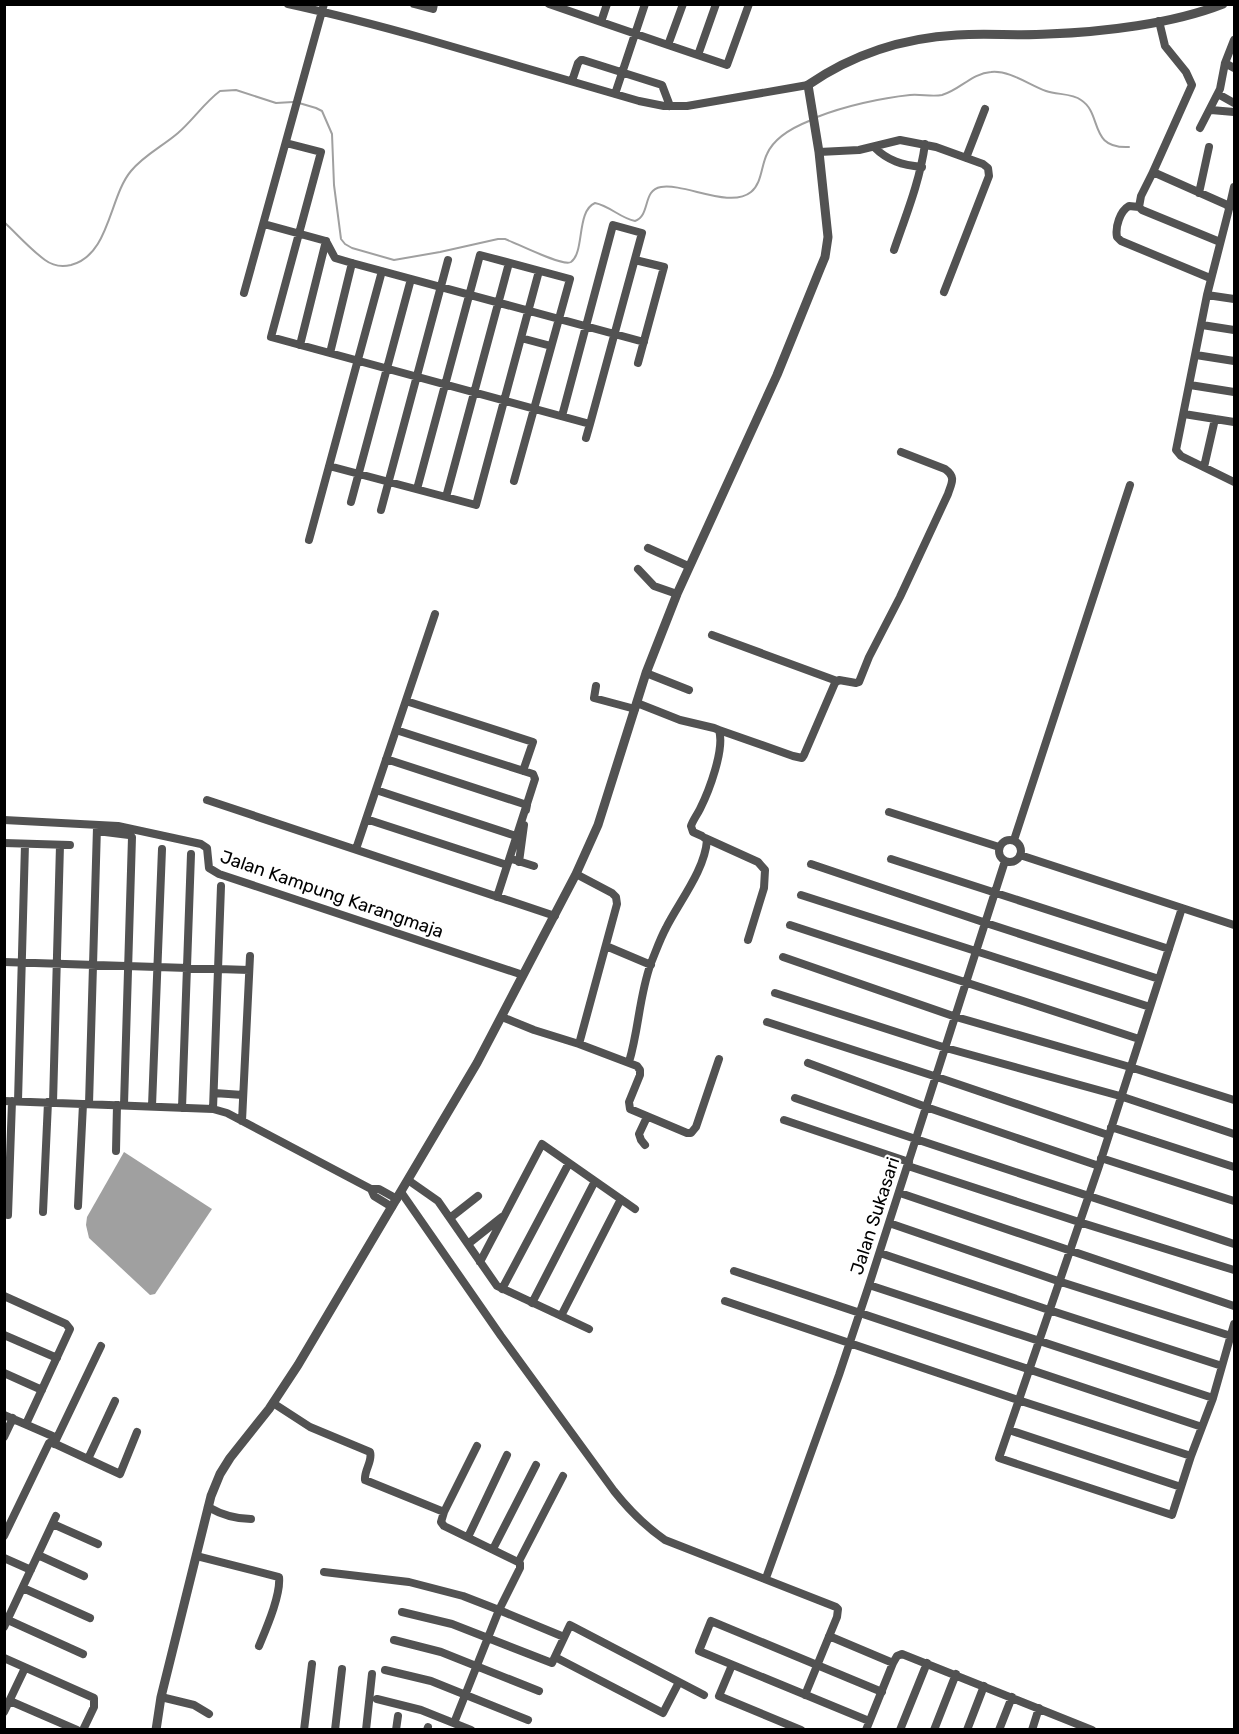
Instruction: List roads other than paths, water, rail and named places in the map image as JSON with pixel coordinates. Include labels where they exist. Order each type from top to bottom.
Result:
[{"type":"street","points":[[288,4],[323,8],[639,101],[670,106],[687,106],[808,85],[855,57],[906,42],[955,35],[1049,34],[1118,28],[1179,17],[1223,4]]},
{"type":"street","points":[[414,4],[433,9],[434,4]]},
{"type":"street","points":[[549,4],[572,8],[601,22],[727,65],[749,4]]},
{"type":"street","points":[[601,22],[607,4]]},
{"type":"street","points":[[615,94],[645,4]]},
{"type":"street","points":[[668,45],[683,4]]},
{"type":"street","points":[[698,55],[716,4]]},
{"type":"street","points":[[243,293],[323,8]]},
{"type":"street","points":[[1139,207],[1141,196],[1192,85],[1186,72],[1165,46],[1160,21]]},
{"type":"street","points":[[1200,128],[1220,89],[1225,63],[1234,40]]},
{"type":"street","points":[[572,81],[581,60],[662,85],[670,106]]},
{"type":"street","points":[[1225,63],[1234,68]]},
{"type":"street","points":[[156,1730],[161,1697],[182,1606],[197,1556],[208,1507],[224,1467],[273,1403],[298,1365],[397,1200],[502,1017],[576,874],[598,825],[646,673],[688,566],[777,375],[825,257],[828,237],[819,152],[808,85]]},
{"type":"street","points":[[1218,94],[1234,103]]},
{"type":"street","points":[[966,158],[985,109]]},
{"type":"street","points":[[1211,110],[1234,112]]},
{"type":"street","points":[[819,152],[859,150],[894,140],[925,144],[983,164],[990,171],[944,292]]},
{"type":"street","points":[[286,142],[321,152],[271,337],[590,424]]},
{"type":"street","points":[[894,250],[922,167],[925,144]]},
{"type":"street","points":[[874,147],[902,165],[922,167]]},
{"type":"street","points":[[1199,193],[1209,147]]},
{"type":"street","points":[[1153,172],[1225,204],[1228,209]]},
{"type":"street","points":[[1234,187],[1210,278],[1176,446],[1176,452],[1181,456],[1233,481],[1234,472]]},
{"type":"street","points":[[1210,278],[1121,241],[1117,237],[1116,230],[1124,209],[1129,206],[1139,207],[1220,242]]},
{"type":"street","points":[[264,224],[326,241],[335,258],[644,342]]},
{"type":"street","points":[[562,416],[613,225],[642,233],[586,438]]},
{"type":"street","points":[[300,345],[326,241]]},
{"type":"street","points":[[417,489],[480,255],[570,279],[514,481]]},
{"type":"street","points":[[381,510],[448,260]]},
{"type":"street","points":[[635,260],[664,267],[638,363]]},
{"type":"street","points":[[330,353],[352,263]]},
{"type":"street","points":[[446,497],[509,263]]},
{"type":"street","points":[[309,540],[382,271]]},
{"type":"street","points":[[329,466],[476,505],[539,271]]},
{"type":"street","points":[[351,502],[411,279]]},
{"type":"street","points":[[1207,295],[1234,299]]},
{"type":"street","points":[[1202,325],[1234,330]]},
{"type":"street","points":[[521,338],[551,346]]},
{"type":"street","points":[[1196,355],[1234,360]]},
{"type":"street","points":[[1190,385],[1234,392]]},
{"type":"street","points":[[1184,414],[1234,422]]},
{"type":"street","points":[[1204,467],[1215,419]]},
{"type":"street","points":[[712,635],[837,681],[859,682],[952,482],[951,474],[945,469],[901,452]]},
{"type":"street","points":[[1014,840],[1130,485]]},
{"type":"street","points":[[648,548],[688,566]]},
{"type":"street","points":[[638,569],[654,586],[677,594]]},
{"type":"street","points":[[356,849],[435,614]]},
{"type":"street","points":[[646,673],[689,690]]},
{"type":"street","points":[[596,686],[594,698],[636,706],[708,726],[802,758],[837,681]]},
{"type":"street","points":[[405,701],[533,742],[524,771]]},
{"type":"street","points":[[396,730],[533,774],[535,779],[497,897]]},
{"type":"street","points":[[719,730],[720,742],[712,777],[691,826],[693,832],[758,862],[765,870],[764,888],[748,940]]},
{"type":"street","points":[[386,759],[526,805]]},
{"type":"street","points":[[376,790],[516,836]]},
{"type":"street","points":[[207,800],[555,916]]},
{"type":"street","points":[[519,862],[526,805]]},
{"type":"street","points":[[889,812],[999,847]]},
{"type":"street","points":[[366,819],[508,862],[534,866]]},
{"type":"street","name":"Jalan Kampung Karangmaja","points":[[4,820],[97,828],[127,827],[204,845],[208,849],[208,865],[212,870],[523,975]]},
{"type":"street","points":[[78,1206],[86,1104],[97,828],[132,837],[128,965],[116,1151]]},
{"type":"street","points":[[629,1062],[636,1035],[640,1002],[651,965],[665,929],[700,865],[706,845],[705,838]]},
{"type":"street","points":[[1014,840],[1020,845],[1020,855],[1016,861],[1005,861],[999,854],[999,847],[1004,841],[1014,840]]},
{"type":"street","points":[[4,843],[70,845]]},
{"type":"street","points":[[8,1215],[12,1101],[23,962],[25,844]]},
{"type":"street","points":[[43,1212],[58,963],[60,845]]},
{"type":"street","points":[[152,1106],[162,849]]},
{"type":"street","points":[[182,1108],[191,854]]},
{"type":"street","points":[[1020,855],[1234,925]]},
{"type":"street","points":[[891,859],[1169,949]]},
{"type":"street","name":"Jalan Sukasari","points":[[766,1578],[900,1193],[1005,861]]},
{"type":"street","points":[[811,864],[1159,979]]},
{"type":"street","points":[[576,874],[616,897],[616,910],[579,1044]]},
{"type":"street","points":[[213,1109],[221,886]]},
{"type":"street","points":[[801,895],[1150,1006]]},
{"type":"street","points":[[1182,908],[1100,1162],[999,1458],[1172,1515],[1213,1398],[1234,1324]]},
{"type":"street","points":[[790,925],[1139,1039]]},
{"type":"street","points":[[606,946],[651,965]]},
{"type":"street","points":[[242,1121],[250,956]]},
{"type":"street","points":[[783,957],[956,1017],[1130,1067],[1234,1100]]},
{"type":"street","points":[[4,962],[249,970]]},
{"type":"street","points":[[775,993],[946,1048],[1120,1096],[1234,1134]]},
{"type":"street","points":[[502,1017],[637,1066],[640,1072],[629,1107],[647,1117],[691,1133],[696,1127],[719,1059]]},
{"type":"street","points":[[767,1022],[1109,1131],[1234,1167]]},
{"type":"street","points":[[808,1063],[926,1107],[1100,1162],[1234,1201]]},
{"type":"street","points":[[214,1093],[243,1095]]},
{"type":"street","points":[[795,1098],[915,1140],[1234,1244]]},
{"type":"street","points":[[12,1101],[213,1109],[227,1113],[371,1189],[379,1189],[397,1200],[632,1513],[665,1540],[836,1607],[839,1612],[805,1695]]},
{"type":"street","points":[[645,1144],[639,1134],[647,1117]]},
{"type":"street","points":[[784,1120],[1079,1222],[1234,1270]]},
{"type":"street","points":[[480,1262],[542,1144],[635,1209]]},
{"type":"street","points":[[502,1289],[569,1163]]},
{"type":"street","points":[[408,1180],[438,1201],[497,1286],[589,1329]]},
{"type":"street","points":[[532,1303],[595,1181]]},
{"type":"street","points":[[900,1193],[1234,1306]]},
{"type":"street","points":[[450,1218],[478,1196]]},
{"type":"street","points":[[561,1316],[621,1199]]},
{"type":"street","points":[[468,1244],[506,1213]]},
{"type":"street","points":[[889,1223],[1058,1281],[1231,1336]]},
{"type":"street","points":[[880,1253],[1222,1366]]},
{"type":"street","points":[[734,1271],[1203,1427]]},
{"type":"street","points":[[869,1285],[1213,1398]]},
{"type":"street","points":[[4,1296],[69,1326],[69,1332],[26,1424]]},
{"type":"street","points":[[725,1301],[1191,1456]]},
{"type":"street","points":[[4,1335],[57,1358]]},
{"type":"street","points":[[56,1441],[101,1347]]},
{"type":"street","points":[[4,1373],[42,1390]]},
{"type":"street","points":[[88,1460],[115,1401]]},
{"type":"street","points":[[273,1403],[310,1426],[370,1452],[371,1457],[364,1480],[444,1512]]},
{"type":"street","points":[[4,1437],[9,1416],[88,1460],[120,1474],[137,1432]]},
{"type":"street","points":[[1009,1430],[1181,1487]]},
{"type":"street","points":[[4,1536],[49,1443],[56,1441]]},
{"type":"street","points":[[477,1446],[441,1522],[444,1526],[519,1561]]},
{"type":"street","points":[[468,1537],[507,1455]]},
{"type":"street","points":[[493,1549],[536,1465]]},
{"type":"street","points":[[454,1723],[487,1638],[520,1568],[519,1561],[563,1476]]},
{"type":"street","points":[[208,1507],[228,1516],[251,1519]]},
{"type":"street","points":[[83,1654],[6,1624],[54,1520],[98,1544]]},
{"type":"street","points":[[38,1556],[84,1576]]},
{"type":"street","points":[[197,1556],[279,1577],[273,1610],[259,1646]]},
{"type":"street","points":[[4,1558],[31,1570]]},
{"type":"street","points":[[324,1572],[409,1582],[463,1596],[564,1636]]},
{"type":"street","points":[[23,1588],[90,1618]]},
{"type":"street","points":[[402,1612],[453,1624],[552,1663],[570,1625],[704,1695]]},
{"type":"street","points":[[869,1721],[699,1651],[711,1621],[882,1692]]},
{"type":"street","points":[[829,1636],[893,1663]]},
{"type":"street","points":[[394,1640],[441,1652],[539,1691]]},
{"type":"street","points":[[866,1730],[893,1663],[897,1656],[902,1654],[1092,1730]]},
{"type":"street","points":[[555,1657],[663,1713],[679,1682]]},
{"type":"street","points":[[4,1658],[94,1698],[94,1707],[83,1730]]},
{"type":"street","points":[[900,1730],[927,1663]]},
{"type":"street","points":[[304,1730],[312,1664]]},
{"type":"street","points":[[732,1665],[719,1696],[801,1730]]},
{"type":"street","points":[[4,1712],[25,1668]]},
{"type":"street","points":[[335,1730],[342,1669]]},
{"type":"street","points":[[385,1670],[431,1681],[528,1720]]},
{"type":"street","points":[[366,1730],[372,1674]]},
{"type":"street","points":[[934,1730],[956,1674]]},
{"type":"street","points":[[967,1730],[984,1686]]},
{"type":"street","points":[[161,1697],[194,1705],[209,1714]]},
{"type":"street","points":[[999,1730],[1012,1697]]},
{"type":"street","points":[[377,1699],[421,1710],[471,1730]]},
{"type":"street","points":[[10,1701],[77,1730]]},
{"type":"street","points":[[1032,1730],[1039,1708]]},
{"type":"street","points":[[396,1730],[398,1716]]},
{"type":"waterway","points":[[817,117],[887,98],[942,95],[978,75],[998,72],[1046,91],[1069,95],[1081,100],[1088,106],[1098,130],[1107,142],[1116,146],[1129,147]]},
{"type":"waterway","points":[[4,222],[48,262],[58,266],[71,265],[84,259],[94,250],[131,171],[178,133],[220,91],[236,90],[276,103],[293,102]]},
{"type":"waterway","points":[[299,103],[322,111],[332,134],[334,185],[341,239],[352,248],[394,260],[505,239],[550,258],[566,263],[571,262],[578,250],[585,214],[595,203],[635,221],[643,214],[651,193],[661,187],[682,188],[720,197],[742,197],[755,188],[767,154],[774,143],[791,130],[809,121]]}]
